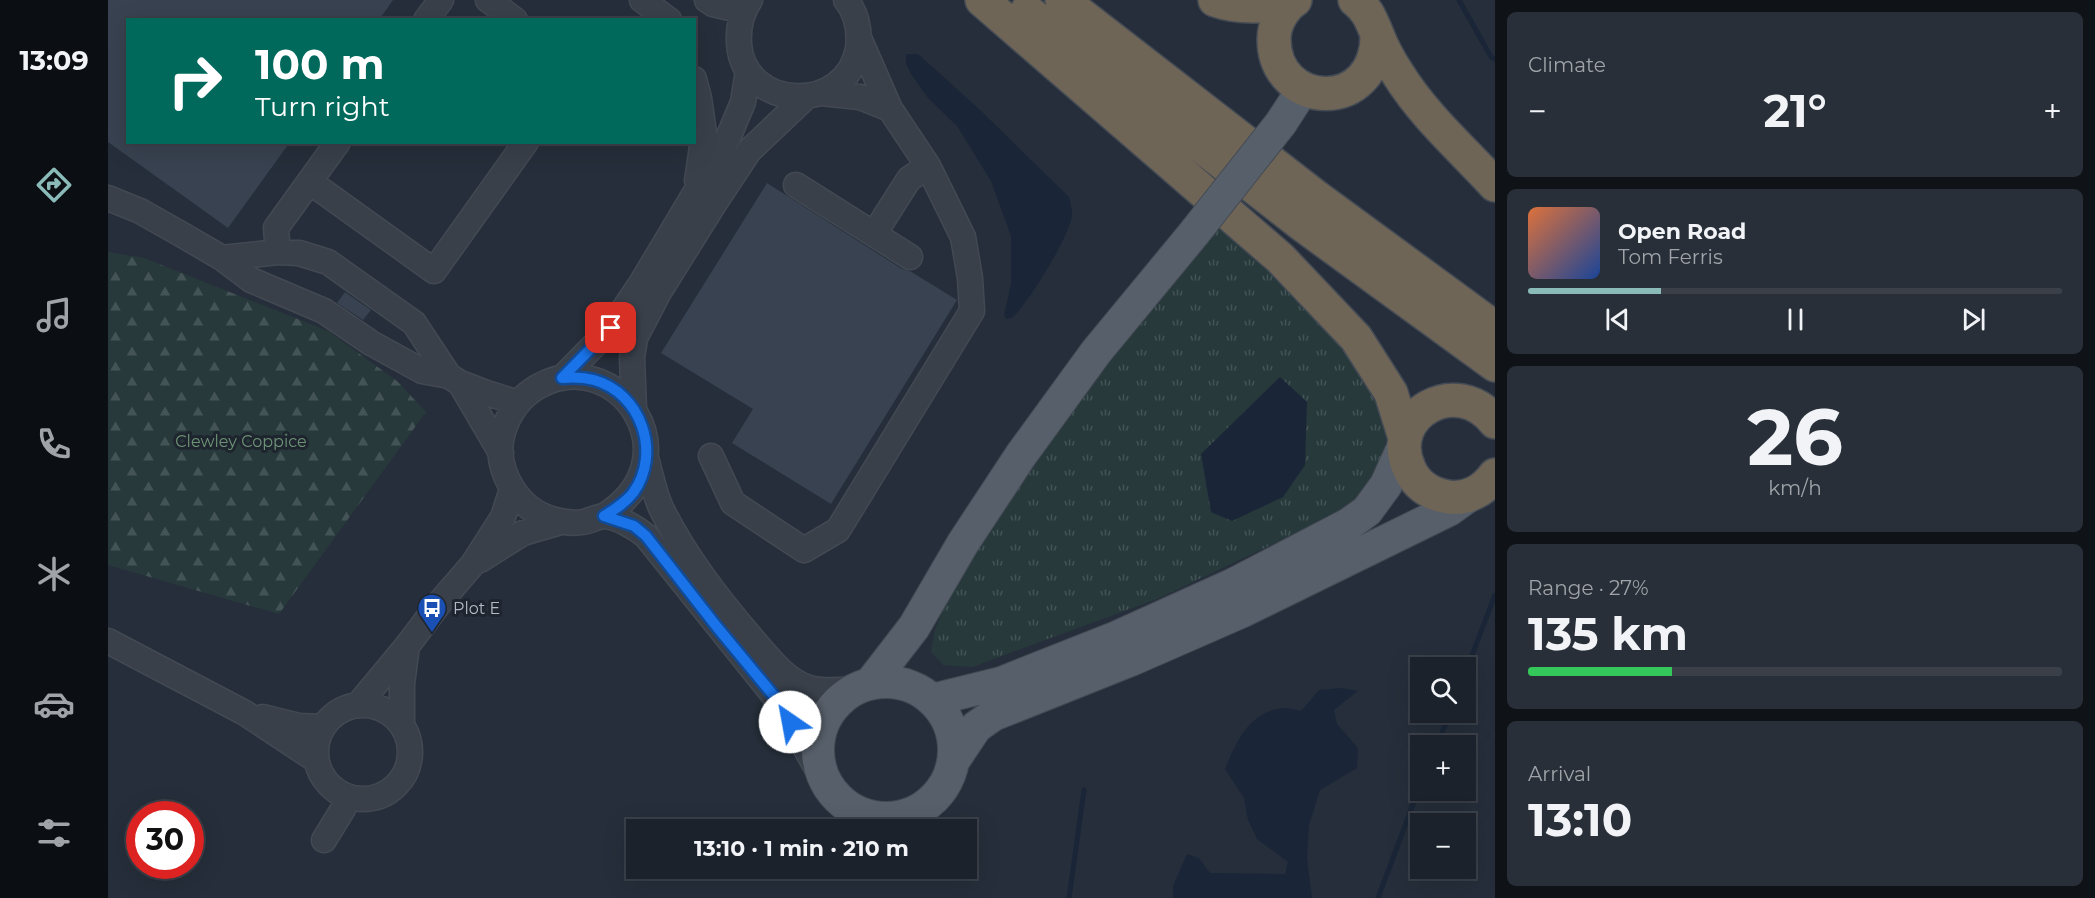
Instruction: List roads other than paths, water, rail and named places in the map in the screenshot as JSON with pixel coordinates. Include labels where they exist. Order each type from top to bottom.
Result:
[{"type":"highway","points":[[982,0],[1280,258],[1356,338],[1391,393],[1405,441],[1406,461],[1412,476],[1424,488],[1438,495],[1454,498],[1484,488]]},
{"type":"highway","points":[[1013,0],[1304,226],[1495,365]]},
{"type":"highway","points":[[1062,0],[1315,196],[1495,328]]},
{"type":"highway","points":[[1215,0],[1231,6],[1264,6],[1293,2]]},
{"type":"highway","points":[[1355,0],[1363,6],[1372,19],[1377,34],[1398,74],[1427,114],[1495,185]]},
{"type":"highway","points":[[1293,2],[1280,16],[1274,33],[1274,50],[1280,66],[1290,80],[1303,88],[1320,94],[1336,93],[1351,87],[1363,78],[1372,65],[1377,50],[1377,34]]},
{"type":"highway","points":[[1405,441],[1417,415],[1439,401],[1452,399],[1465,401],[1478,406],[1495,422]]},
{"type":"main road","points":[[1303,88],[1281,123],[1096,352],[1021,455],[963,543],[914,627],[862,687],[842,698],[828,714],[819,735],[818,757],[824,779],[835,796],[851,809],[870,817],[891,818],[912,814],[930,803],[943,787],[954,760],[976,727],[993,715],[1131,660],[1243,610],[1440,515],[1484,488]]},
{"type":"main road","points":[[862,687],[896,683],[926,696],[1000,683],[1117,637],[1234,585],[1349,524],[1367,511],[1386,484],[1405,441]]},
{"type":"main road","points":[[914,627],[911,662],[926,696],[947,722],[952,734],[954,760]]},
{"type":"street","points":[[428,18],[441,0]]},
{"type":"street","points":[[488,0],[512,18]]},
{"type":"street","points":[[642,0],[666,18]]},
{"type":"street","points":[[707,0],[713,4],[746,4],[738,31],[740,51],[748,71],[759,83],[773,92],[789,97],[813,95],[860,97],[890,109]]},
{"type":"street","points":[[634,409],[632,358],[635,338],[659,292],[714,204],[749,151],[813,95],[837,84],[849,71],[857,54],[859,38],[857,21],[846,0]]},
{"type":"street","points":[[711,456],[733,502],[804,550],[838,530],[972,311],[970,278],[963,237],[928,166],[890,109],[859,38]]},
{"type":"street","points":[[562,378],[611,328],[642,282],[732,129],[743,102],[748,71]]},
{"type":"street","points":[[696,87],[704,133],[696,192]]},
{"type":"street","points":[[278,252],[276,228],[337,144]]},
{"type":"street","points":[[309,182],[434,271],[525,144]]},
{"type":"street","points":[[874,234],[909,179],[928,166]]},
{"type":"street","points":[[796,185],[910,257]]},
{"type":"street","points":[[108,198],[140,211],[222,258],[251,280],[324,311],[371,343],[422,371],[455,379],[518,403]]},
{"type":"street","points":[[222,258],[278,252],[299,253],[328,262],[414,323],[455,379],[501,453]]},
{"type":"street","points":[[473,564],[523,533],[561,522],[583,522],[604,516],[620,506],[633,492],[642,476],[646,458],[646,441],[642,424],[634,409],[623,396],[595,380],[578,377],[562,378],[530,391],[508,418],[502,435],[501,453],[504,472],[512,489],[525,504],[542,515],[561,522]]},
{"type":"street","points":[[646,458],[661,507],[691,561],[724,606],[784,673],[808,687],[828,690],[862,687]]},
{"type":"street","points":[[358,705],[473,564],[503,517],[512,489]]},
{"type":"street","points":[[604,516],[634,526],[646,536],[779,702],[824,779]]},
{"type":"street","points":[[108,641],[245,713],[316,760]]},
{"type":"street","points":[[402,725],[402,684],[407,646]]},
{"type":"street","points":[[358,705],[371,705],[393,716],[402,725],[411,753],[408,768],[401,781],[390,791],[377,798],[362,800],[347,797],[332,789],[321,776],[316,760],[317,737],[322,727],[344,708],[358,705]]},
{"type":"street","points":[[245,713],[299,726],[322,727]]},
{"type":"street","points":[[324,840],[343,809],[347,797]]},
{"type":"water","points":[[906,54],[918,54],[978,108],[1069,197],[1072,216],[1064,239],[1037,285],[1012,318],[1006,319],[1004,315],[1011,284],[1011,236],[991,181],[957,126],[928,98],[911,74],[906,64]]},
{"type":"water","points":[[1280,377],[1307,402],[1305,465],[1283,497],[1232,521],[1211,512],[1201,454]]},
{"type":"water","points":[[1341,688],[1358,691],[1334,710],[1337,724],[1358,748],[1357,768],[1320,790],[1309,825],[1307,858],[1312,898],[1173,898],[1173,886],[1187,854],[1199,858],[1210,873],[1285,874],[1288,862],[1257,839],[1248,820],[1244,798],[1225,769],[1239,739],[1252,722],[1260,716],[1281,708],[1301,711],[1319,690]]},
{"type":"waterway","points":[[1459,0],[1491,57],[1495,59]]},
{"type":"waterway","points":[[1471,657],[1495,595]]},
{"type":"waterway","points":[[1441,735],[1446,723]]},
{"type":"waterway","points":[[1069,898],[1084,790]]},
{"type":"waterway","points":[[1378,898],[1414,801]]},
{"type":"place","name":"Plot E","points":[[432,634]]},
{"type":"park label","name":"Clewley Coppice","points":[[241,441]]}]
